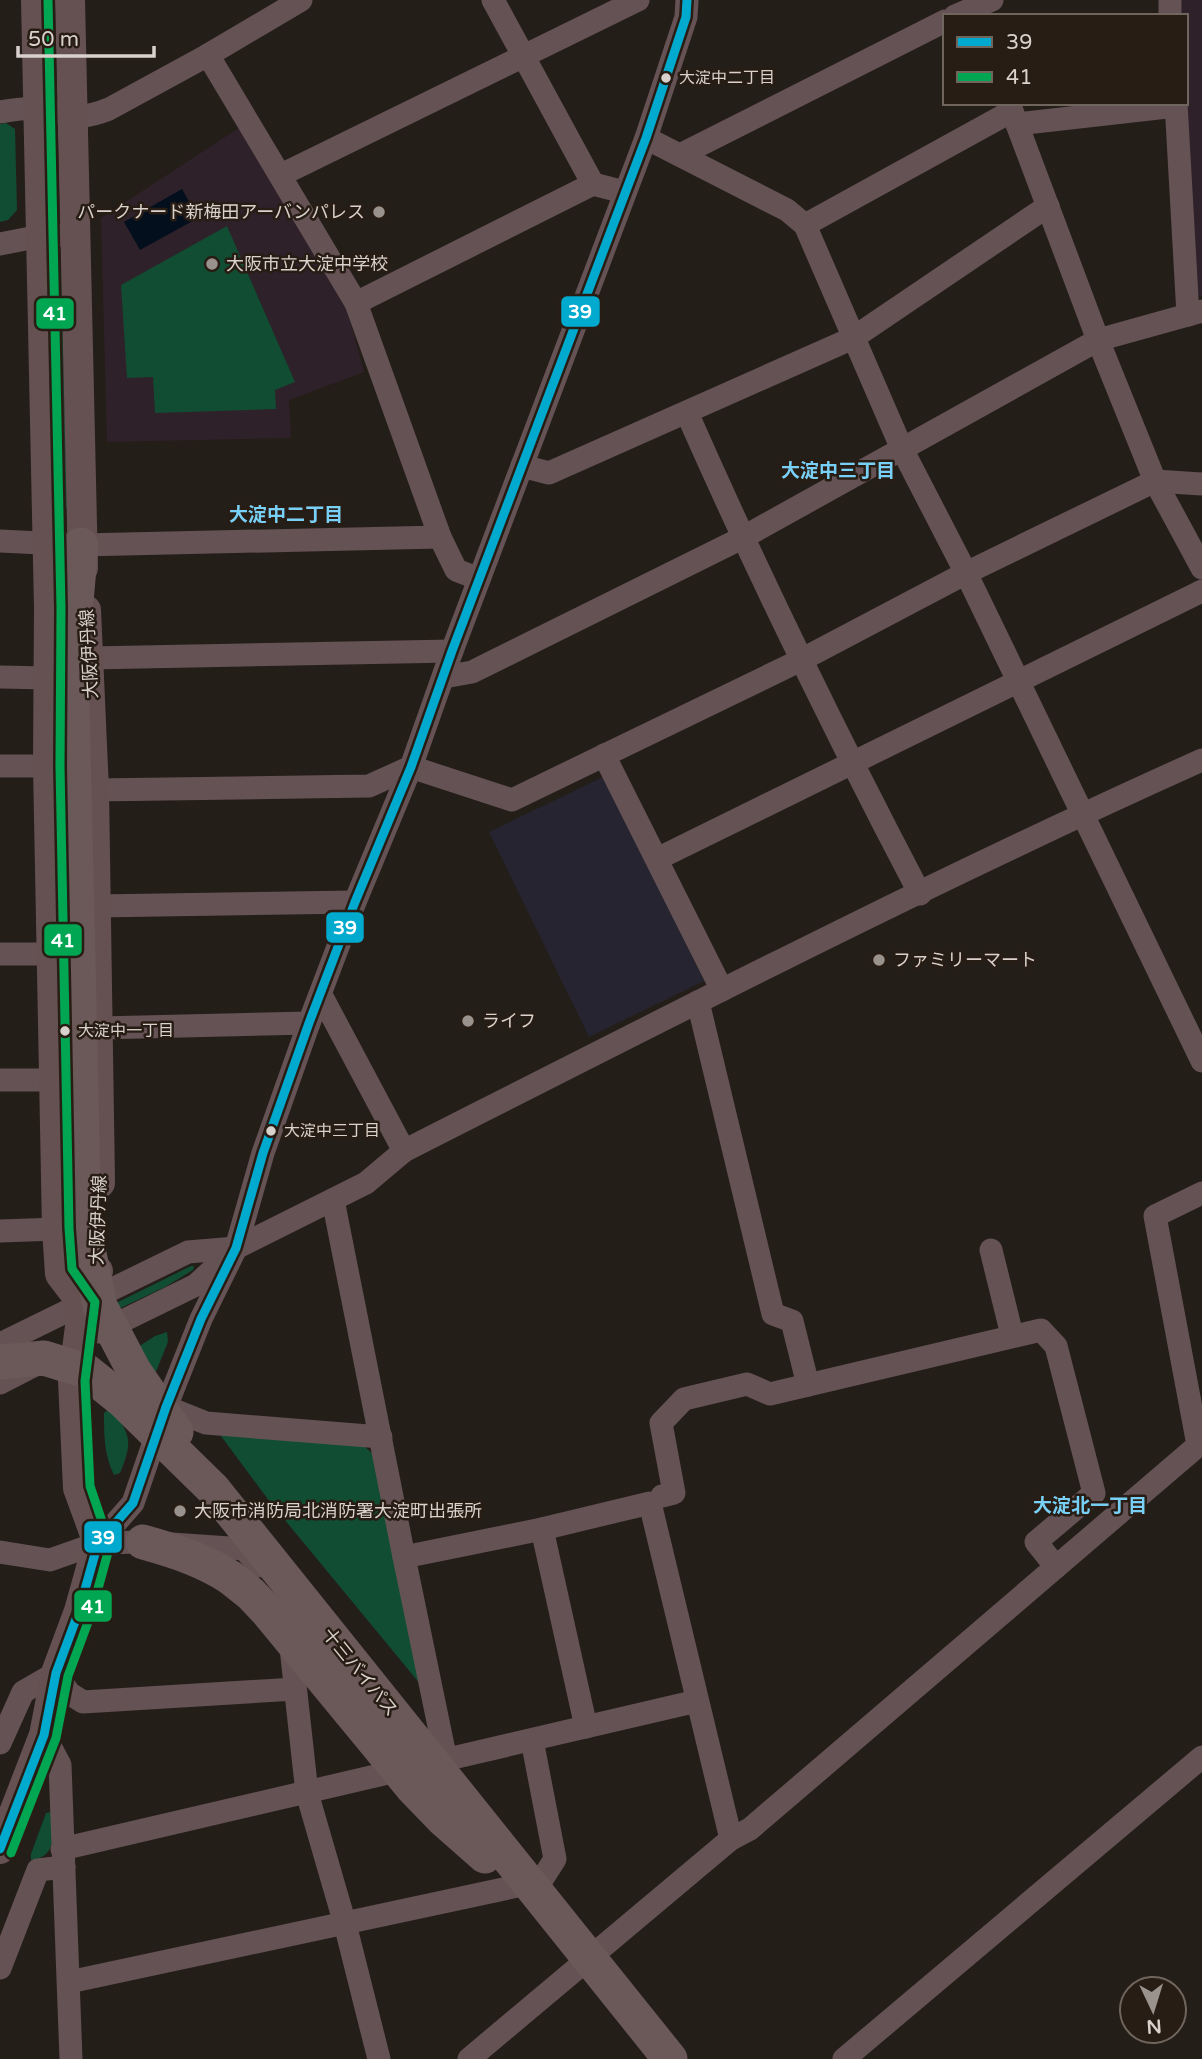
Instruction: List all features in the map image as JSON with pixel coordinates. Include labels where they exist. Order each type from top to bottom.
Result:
[{"type":"highway","points":[[64,544],[89,1014],[84,1230],[100,1306],[134,1371],[213,1489]]},
{"type":"highway","name":"十三バイパス","points":[[0,1362],[44,1358],[86,1371],[122,1400],[213,1489],[670,2059]]},
{"type":"highway","points":[[143,1542],[212,1565],[251,1594],[413,1788],[443,1819],[557,1919]]},
{"type":"main road","name":"大阪伊丹線","points":[[36,0],[41,236],[64,544],[90,658],[96,906],[89,1014],[101,1265],[83,1304],[73,1380],[78,1488],[98,1543]]},
{"type":"main road","name":"大阪伊丹線","points":[[70,0],[74,235],[64,544],[48,678],[48,766],[57,1229],[60,1274],[83,1304]]},
{"type":"main road","points":[[0,1849],[44,1735],[56,1672],[79,1611],[98,1543]]},
{"type":"street","points":[[0,112],[38,108],[72,117],[93,116],[208,55],[300,0]]},
{"type":"street","points":[[493,0],[593,184]]},
{"type":"street","points":[[281,175],[638,0]]},
{"type":"street","points":[[98,1543],[133,1503],[166,1407],[201,1319],[236,1248],[263,1153],[309,1023],[411,766],[646,138],[686,17],[687,0]]},
{"type":"street","points":[[680,155],[943,22]]},
{"type":"street","points":[[208,55],[356,303],[440,537],[456,570],[479,579]]},
{"type":"street","points":[[444,677],[472,672],[742,538],[1098,340],[1195,313],[1176,105],[1013,113],[805,225]]},
{"type":"street","points":[[1013,113],[1098,340],[1155,481],[1202,568]]},
{"type":"street","points":[[646,138],[787,210],[805,225],[902,449],[966,573],[1202,1061]]},
{"type":"street","points":[[356,303],[593,184],[624,192]]},
{"type":"street","points":[[522,466],[549,473],[853,338],[1048,206]]},
{"type":"street","points":[[0,244],[41,236],[74,235]]},
{"type":"street","points":[[687,413],[742,538],[801,660],[920,894]]},
{"type":"street","points":[[94,790],[369,786],[411,766],[512,800],[801,660],[966,573],[1155,481],[1202,484]]},
{"type":"street","points":[[0,541],[64,544],[440,537]]},
{"type":"street","points":[[657,859],[1202,591]]},
{"type":"street","points":[[90,658],[452,651]]},
{"type":"street","points":[[0,677],[48,678]]},
{"type":"street","points":[[604,755],[722,990]]},
{"type":"street","points":[[0,1383],[196,1285],[236,1248],[366,1183],[404,1151],[722,990],[1082,813],[1202,760]]},
{"type":"street","points":[[0,766],[48,766]]},
{"type":"street","points":[[96,906],[355,902]]},
{"type":"street","points":[[0,954],[52,954]]},
{"type":"street","points":[[321,995],[404,1151]]},
{"type":"street","points":[[698,1002],[773,1314],[792,1321],[808,1385]]},
{"type":"street","points":[[89,1014],[309,1023]]},
{"type":"street","points":[[0,1080],[55,1080]]},
{"type":"street","points":[[469,2059],[731,1839],[750,1829],[1200,1443],[1155,1216],[1202,1193]]},
{"type":"street","points":[[333,1200],[446,1760]]},
{"type":"street","points":[[0,1231],[57,1229]]},
{"type":"street","points":[[0,1344],[188,1252],[236,1248]]},
{"type":"street","points":[[991,1250],[1012,1335]]},
{"type":"street","points":[[662,1496],[674,1493],[661,1423],[684,1399],[747,1384],[770,1394],[1041,1330],[1056,1346],[1094,1493],[1036,1542],[1056,1567]]},
{"type":"street","points":[[166,1407],[205,1423],[381,1437]]},
{"type":"street","points":[[404,1557],[542,1529],[650,1503],[731,1839]]},
{"type":"street","points":[[542,1529],[586,1727]]},
{"type":"street","points":[[0,1552],[50,1560],[98,1543],[143,1542],[244,1549],[287,1597],[307,1793],[345,1924],[379,2059]]},
{"type":"street","points":[[3,1730],[23,1692],[56,1672],[69,1693],[83,1702],[295,1689]]},
{"type":"street","points":[[0,1968],[38,1870],[63,1858],[307,1793],[696,1701]]},
{"type":"street","points":[[44,1735],[60,1765],[71,2059]]},
{"type":"street","points":[[69,1982],[541,1881],[555,1859],[532,1740]]},
{"type":"street","points":[[844,2059],[1202,1757]]},
{"type":"shaded area","points":[[1180,0],[1202,0],[1202,297],[1193,291],[1186,105],[1188,14],[1181,14]]},
{"type":"shaded area","name":"大阪市立大淀中学校","points":[[242,126],[347,309],[364,372],[289,400],[291,438],[107,442],[101,218]]},
{"type":"shaded area","points":[[605,776],[704,981],[589,1037],[489,832]]},
{"type":"green space","points":[[6,123],[15,129],[17,210],[8,220],[0,222],[0,124]]},
{"type":"green space","points":[[227,226],[295,382],[275,390],[276,409],[155,413],[153,377],[127,378],[121,285]]},
{"type":"green space","points":[[61,270],[66,509],[62,506],[57,274]]},
{"type":"green space","points":[[194,1266],[193,1270],[165,1287],[114,1311],[110,1306]]},
{"type":"green space","points":[[167,1332],[168,1342],[155,1374],[140,1353],[141,1345]]},
{"type":"green space","points":[[111,1408],[123,1425],[128,1439],[127,1453],[120,1473],[114,1475],[106,1452],[104,1429],[104,1413]]},
{"type":"green space","points":[[218,1432],[364,1446],[374,1455],[421,1685],[270,1502]]},
{"type":"green space","points":[[51,1812],[53,1836],[50,1849],[40,1858],[31,1860],[46,1813]]},
{"type":"water","points":[[182,189],[198,218],[140,250],[124,222]]},
{"type":"transit line","name":"41","points":[[11,1853],[56,1738],[68,1676],[91,1614],[110,1545],[90,1486],[85,1381],[95,1302],[72,1269],[69,1228],[60,766],[61,608],[48,0]]},
{"type":"transit line","name":"39","points":[[0,1849],[44,1735],[56,1673],[79,1611],[98,1543],[133,1503],[166,1407],[201,1319],[236,1248],[263,1153],[309,1023],[411,767],[452,651],[646,138],[686,17],[687,0]]},
{"type":"place","name":"大淀中二丁目","points":[[666,78]]},
{"type":"place","name":"パークナード新梅田アーバンパレス","points":[[379,212]]},
{"type":"place","name":"大阪市立大淀中学校","points":[[212,264]]},
{"type":"place","name":"ファミリーマート","points":[[879,960]]},
{"type":"place","name":"ライフ","points":[[468,1021]]},
{"type":"place","name":"大淀中一丁目","points":[[65,1031]]},
{"type":"place","name":"大淀中三丁目","points":[[271,1131]]},
{"type":"place","name":"大阪市消防局北消防署大淀町出張所","points":[[180,1511]]},
{"type":"district","name":"大淀中三丁目","points":[[838,471]]},
{"type":"district","name":"大淀中二丁目","points":[[286,515]]},
{"type":"district","name":"大淀北一丁目","points":[[1090,1506]]}]
